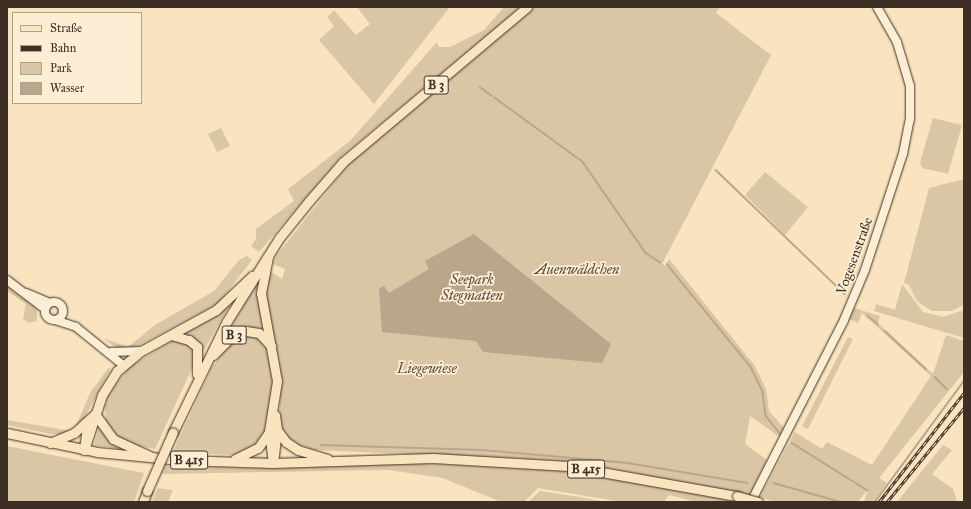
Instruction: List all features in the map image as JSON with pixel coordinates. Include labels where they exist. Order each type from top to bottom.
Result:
[{"type":"main road","name":"B 3","points":[[143,502],[202,368],[259,274],[270,252],[343,162],[527,7]]},
{"type":"main road","name":"B 3","points":[[84,450],[91,437],[95,414],[104,390],[123,365],[141,351],[216,310],[259,274]]},
{"type":"main road","name":"B 3","points":[[259,274],[277,381],[273,431],[273,462]]},
{"type":"main road","name":"B 3","points":[[202,368],[222,345],[241,332],[259,333],[272,347]]},
{"type":"main road","name":"B 3","points":[[171,335],[189,340],[197,347],[197,380]]},
{"type":"main road","name":"B 3","points":[[49,443],[65,438],[87,424],[95,414]]},
{"type":"main road","points":[[95,414],[113,439],[153,458]]},
{"type":"main road","points":[[84,450],[87,424]]},
{"type":"main road","name":"B 3","points":[[224,461],[258,448],[273,431]]},
{"type":"main road","points":[[273,431],[298,450],[335,461]]},
{"type":"main road","name":"B 415","points":[[7,433],[84,450],[153,458],[273,462],[432,458],[568,466],[737,496],[758,502]]},
{"type":"street","name":"Vogesenstraße","points":[[751,502],[844,320],[865,270],[902,154],[910,119],[910,86],[897,42],[877,7]]},
{"type":"street","points":[[7,280],[47,306]]},
{"type":"street","points":[[47,306],[58,302],[76,327],[107,350],[123,365]]},
{"type":"street","points":[[47,306],[48,318],[76,327]]},
{"type":"street","points":[[55,320],[63,310]]},
{"type":"street","name":"B 3","points":[[107,350],[141,351]]},
{"type":"green space","points":[[357,7],[450,7],[374,104],[319,40],[334,26],[327,17],[334,10],[356,35],[370,24]]},
{"type":"green space","points":[[504,7],[521,7],[342,156],[259,252],[251,246],[256,239],[256,229],[294,201],[288,189],[350,141],[437,42],[439,47],[450,47],[484,30]]},
{"type":"green space","name":"Seepark Stegmatten","points":[[534,7],[720,7],[716,13],[771,55],[662,264],[666,266],[669,259],[755,366],[766,389],[769,411],[785,429],[781,438],[750,416],[745,444],[767,460],[749,496],[614,469],[547,460],[315,450],[296,444],[280,430],[279,361],[265,297],[270,271],[282,279],[285,269],[273,264],[277,255],[353,159]]},
{"type":"green space","points":[[933,118],[962,125],[948,174],[922,168],[920,163]]},
{"type":"green space","points":[[221,128],[230,146],[217,152],[208,134]]},
{"type":"green space","points":[[765,172],[808,207],[785,235],[745,195]]},
{"type":"green space","points":[[964,179],[964,305],[951,311],[932,311],[917,301],[909,285],[904,283],[929,188]]},
{"type":"green space","points":[[247,256],[252,260],[219,303],[130,350],[115,347],[103,338],[128,347],[155,325],[214,291],[239,260]]},
{"type":"green space","points":[[258,281],[268,336],[257,330],[224,338]]},
{"type":"green space","points":[[902,284],[923,312],[943,317],[964,310],[964,338],[874,311],[876,304],[895,310]]},
{"type":"green space","points":[[7,285],[37,307],[37,321],[29,323],[23,319],[26,304],[7,291]]},
{"type":"green space","points":[[232,301],[202,353],[181,333]]},
{"type":"green space","points":[[854,308],[880,316],[878,323],[933,374],[946,335],[964,341],[964,372],[879,478],[887,483],[874,502],[864,502],[868,489],[858,502],[775,502],[760,497],[795,432],[822,449],[827,442],[872,465],[931,376],[862,313],[858,323],[849,319]]},
{"type":"green space","points":[[247,333],[257,337],[268,347],[272,375],[272,399],[265,430],[258,443],[233,455],[173,452],[212,367],[233,339]]},
{"type":"green space","points":[[848,337],[853,339],[808,429],[802,426]]},
{"type":"green space","points":[[175,339],[191,345],[195,362],[155,449],[133,445],[115,436],[106,422],[105,407],[109,394],[129,367]]},
{"type":"green space","points":[[109,367],[110,370],[85,417],[75,428],[90,393]]},
{"type":"green space","points":[[7,420],[69,430],[65,434],[51,434],[7,425]]},
{"type":"green space","points":[[100,425],[127,450],[94,445]]},
{"type":"green space","points":[[943,445],[952,450],[932,474],[953,489],[957,502],[897,502]]},
{"type":"green space","points":[[7,446],[144,473],[134,502],[7,502]]},
{"type":"green space","points":[[389,462],[571,470],[692,490],[738,502],[696,502],[669,495],[664,502],[622,502],[538,488],[524,502],[501,502],[443,478],[388,470],[162,474],[165,466],[262,468]]},
{"type":"green space","points":[[158,488],[173,490],[168,502],[152,502]]},
{"type":"green space","points":[[540,491],[585,498],[605,502],[528,502]]},
{"type":"water","points":[[474,234],[611,344],[602,363],[483,352],[476,341],[382,332],[379,289],[384,286],[389,293],[429,269],[425,261]]},
{"type":"waterway","points":[[480,87],[491,95]]},
{"type":"waterway","points":[[494,97],[583,162],[646,253],[660,262]]},
{"type":"waterway","points":[[716,170],[845,294]]},
{"type":"waterway","points":[[667,264],[751,367],[763,392],[766,416],[780,433]]},
{"type":"waterway","points":[[868,316],[878,324]]},
{"type":"waterway","points":[[885,331],[926,369]]},
{"type":"waterway","points":[[935,377],[947,389]]},
{"type":"waterway","points":[[875,502],[964,381]]},
{"type":"waterway","points":[[792,443],[867,490]]},
{"type":"waterway","points":[[321,445],[482,450],[628,463],[747,483]]},
{"type":"waterway","points":[[774,483],[841,502]]},
{"type":"railway","points":[[879,502],[964,393]]},
{"type":"railway","points":[[887,502],[964,408]]},
{"type":"park label","name":"Auenwäldchen","points":[[577,270]]},
{"type":"park label","name":"Liegewiese","points":[[427,369]]}]
